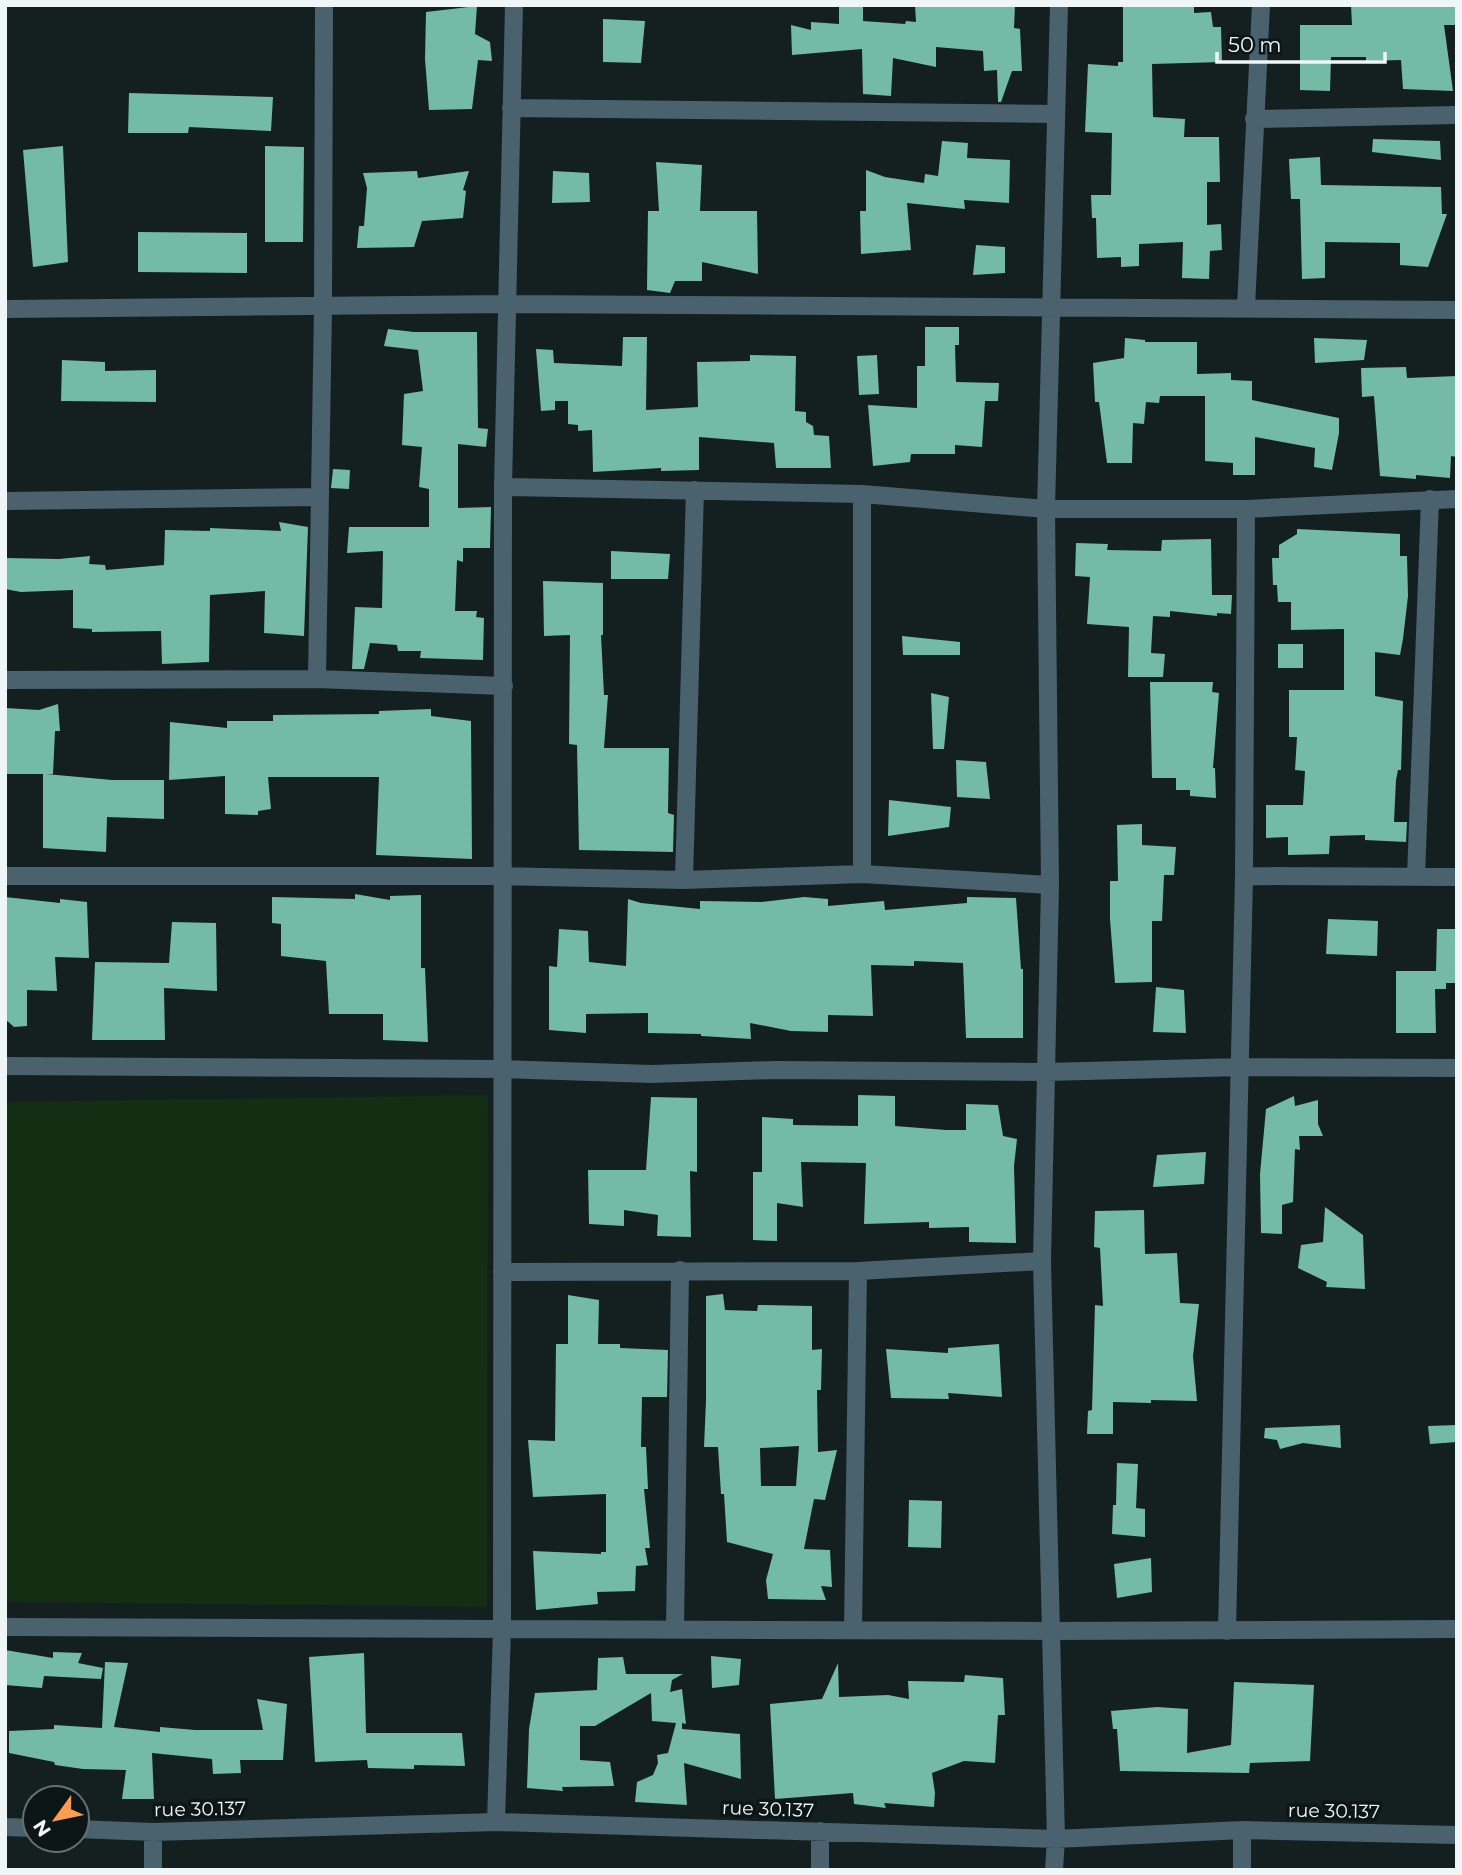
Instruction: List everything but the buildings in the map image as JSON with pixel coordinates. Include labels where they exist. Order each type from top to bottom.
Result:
[{"type":"street","points":[[317,680],[323,307],[324,5]]},
{"type":"street","points":[[496,1822],[502,1629],[503,488],[514,5]]},
{"type":"street","points":[[1054,1870],[1056,1839],[1042,1261],[1051,886],[1046,509],[1059,5]]},
{"type":"street","points":[[1246,307],[1261,5]]},
{"type":"street","points":[[511,108],[1055,114]]},
{"type":"street","points":[[1254,119],[1457,115]]},
{"type":"street","points":[[5,309],[509,304],[1457,310]]},
{"type":"street","points":[[503,488],[862,494],[1046,509],[1246,509],[1457,499]]},
{"type":"street","points":[[684,880],[695,490]]},
{"type":"street","points":[[862,494],[862,874]]},
{"type":"street","points":[[5,501],[320,497]]},
{"type":"street","points":[[1416,877],[1430,499]]},
{"type":"street","points":[[1227,1631],[1241,1067],[1246,509]]},
{"type":"street","points":[[5,680],[317,680],[504,686]]},
{"type":"street","points":[[5,876],[502,876],[684,880],[862,874],[1051,886]]},
{"type":"street","points":[[1244,876],[1457,877]]},
{"type":"street","points":[[5,1066],[503,1069],[652,1074],[775,1070],[1046,1072],[1241,1067],[1457,1068]]},
{"type":"street","points":[[502,1272],[858,1271],[1042,1261]]},
{"type":"street","points":[[675,1628],[680,1270]]},
{"type":"street","points":[[853,1629],[858,1271]]},
{"type":"street","points":[[5,1627],[1051,1631],[1457,1629]]},
{"type":"street","name":"rue 30.137","points":[[91,1830],[153,1832],[496,1822],[1056,1839],[1242,1830],[1457,1835]]},
{"type":"street","points":[[1242,1830],[1242,1870]]},
{"type":"street","points":[[820,1831],[820,1870]]},
{"type":"street","points":[[153,1832],[153,1870]]},
{"type":"green space","points":[[488,1095],[487,1607],[5,1602],[5,1102]]}]
